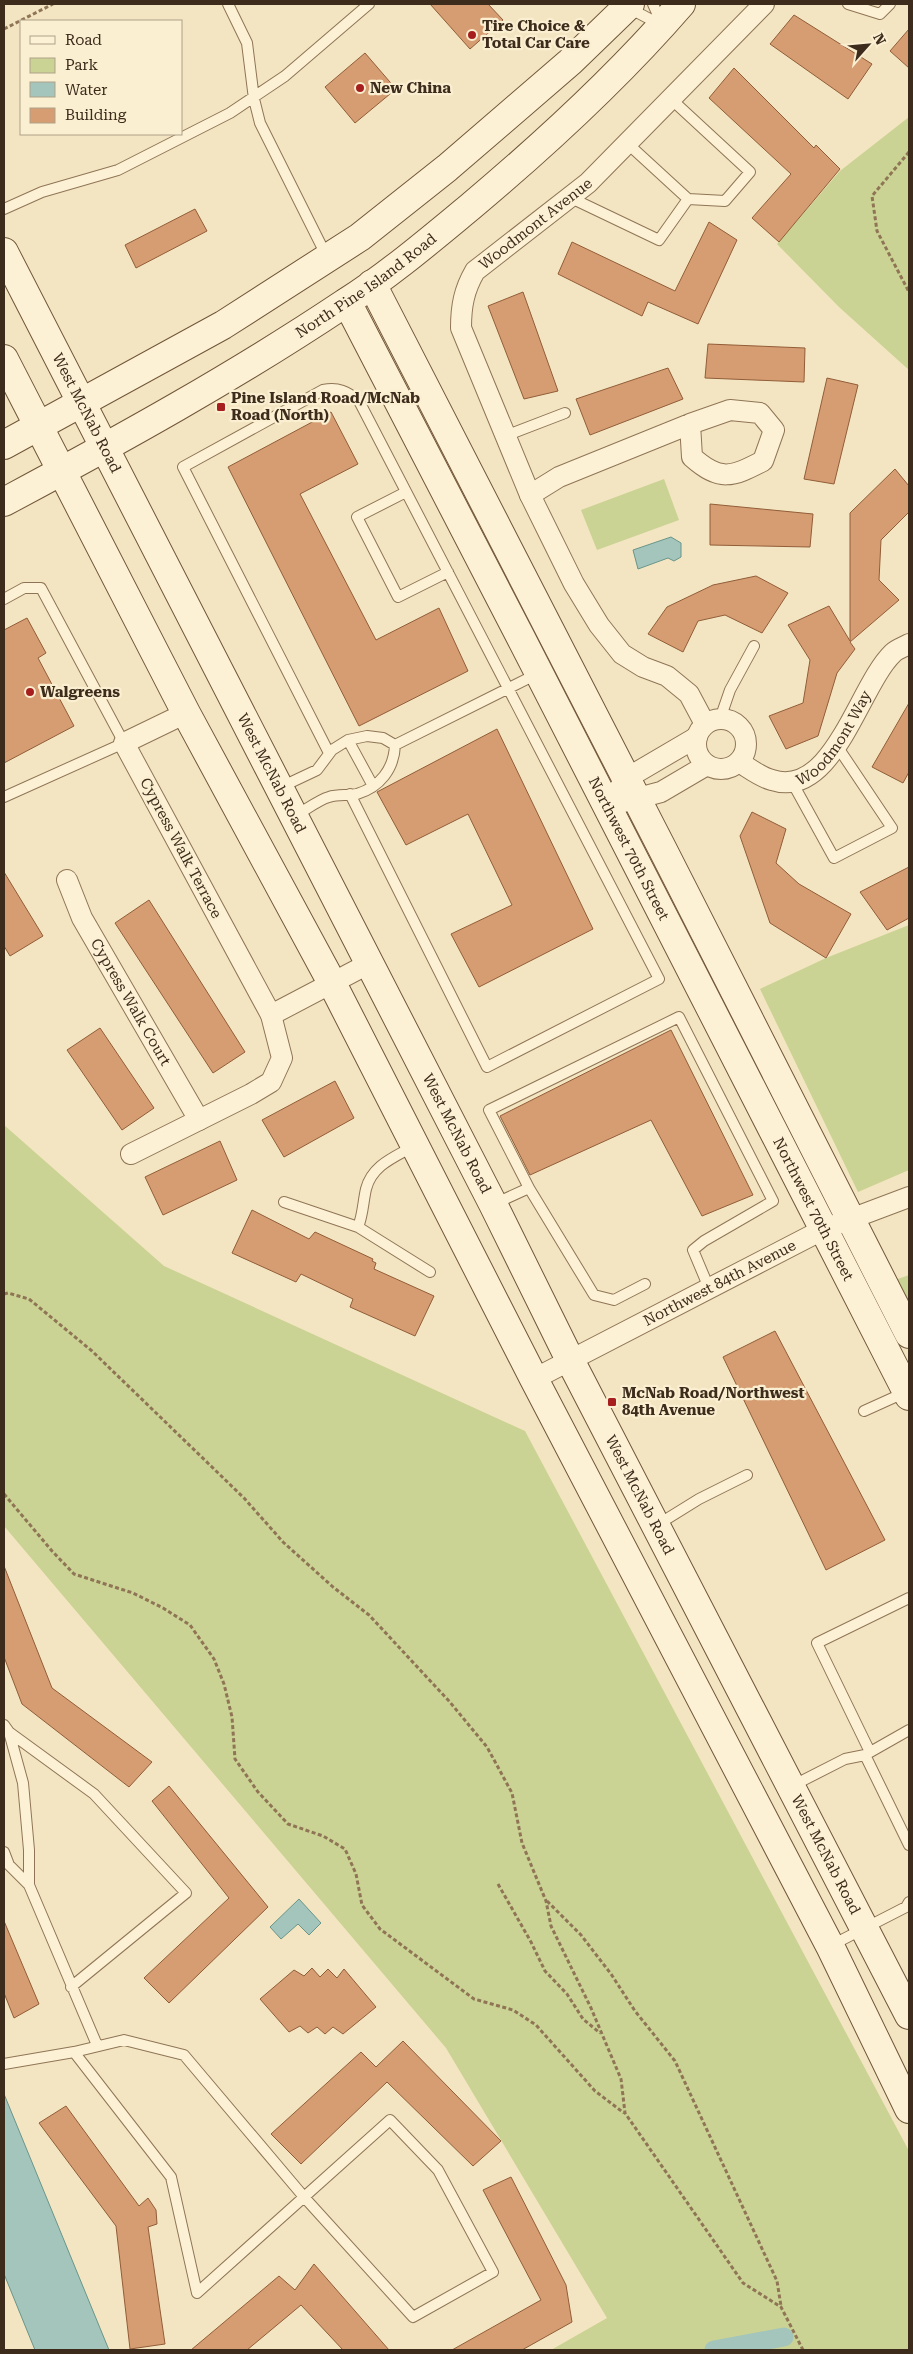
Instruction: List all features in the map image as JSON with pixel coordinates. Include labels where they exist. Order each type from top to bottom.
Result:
[{"type":"main road","name":"North Pine Island Road","points":[[4,502],[230,376],[347,302],[372,284],[434,236],[511,172],[574,116],[658,15],[681,4]]},
{"type":"main road","points":[[4,445],[82,404],[223,325],[360,237],[447,168],[570,62],[626,5]]},
{"type":"main road","name":"West McNab Road","points":[[4,252],[370,963],[570,1360],[909,2015]]},
{"type":"main road","name":"Northwest 70th Street","points":[[372,284],[718,957],[909,1334]]},
{"type":"main road","name":"Northwest 70th Street","points":[[347,302],[908,1394]]},
{"type":"main road","points":[[4,359],[37,427],[186,713],[332,983],[534,1379],[830,1946],[909,2109]]},
{"type":"main road","points":[[415,434],[442,419]]},
{"type":"main road","points":[[469,537],[496,524]]},
{"type":"main road","points":[[691,970],[718,957]]},
{"type":"street","name":"Woodmont Avenue","points":[[707,727],[688,694],[667,676],[643,667],[622,654],[599,625],[574,584],[530,494],[461,328],[461,307],[465,287],[475,271],[588,183],[764,4]]},
{"type":"street","points":[[530,494],[560,477],[690,424]]},
{"type":"street","name":"Woodmont Way","points":[[739,762],[773,781],[792,782],[813,773],[827,761],[879,670],[893,652],[909,644]]},
{"type":"street","points":[[124,742],[186,713]]},
{"type":"street","points":[[607,805],[632,789],[707,727],[736,724],[745,738],[746,746],[739,762],[723,769],[707,765],[698,753],[707,727]]},
{"type":"street","name":"Cypress Walk Terrace","points":[[124,742],[271,1015],[282,1058],[271,1082],[131,1154]]},
{"type":"street","points":[[632,789],[661,792],[707,765]]},
{"type":"street","name":"Cypress Walk Court","points":[[67,880],[82,918],[199,1120]]},
{"type":"street","points":[[271,1015],[370,963]]},
{"type":"street","name":"Northwest 84th Avenue","points":[[534,1379],[824,1229],[909,1196]]},
{"type":"lane","points":[[228,4],[247,43],[254,98],[260,123],[327,258]]},
{"type":"lane","points":[[4,209],[42,192],[118,170],[230,113],[285,76],[369,4]]},
{"type":"lane","points":[[848,4],[880,14],[890,4]]},
{"type":"lane","points":[[626,5],[658,15]]},
{"type":"lane","points":[[627,143],[688,198],[725,201],[750,172],[671,99]]},
{"type":"lane","points":[[569,197],[659,240],[688,198]]},
{"type":"lane","points":[[329,753],[183,467],[323,390],[340,389],[359,401],[659,979],[487,1067],[350,794]]},
{"type":"lane","points":[[506,436],[565,413]]},
{"type":"lane","points":[[406,492],[357,517],[398,597],[448,572]]},
{"type":"lane","points":[[4,599],[24,588],[41,588],[124,742],[4,797]]},
{"type":"lane","points":[[707,727],[754,646]]},
{"type":"lane","points":[[396,745],[539,673]]},
{"type":"lane","points":[[280,788],[316,770],[329,753],[348,740],[367,736],[382,738],[396,745]]},
{"type":"lane","points":[[348,740],[373,786]]},
{"type":"lane","points":[[294,816],[329,796],[356,794],[373,786],[386,776],[395,754],[396,745]]},
{"type":"lane","points":[[792,782],[834,858],[892,828],[836,746]]},
{"type":"lane","points":[[646,1284],[614,1300],[594,1295],[529,1188],[489,1110],[679,1017],[773,1201],[704,1241],[693,1250],[709,1288]]},
{"type":"lane","points":[[358,1228],[366,1187],[372,1174],[380,1165],[415,1145]]},
{"type":"lane","points":[[493,1204],[529,1188]]},
{"type":"lane","points":[[284,1202],[358,1228],[430,1272]]},
{"type":"lane","points":[[864,1411],[908,1394]]},
{"type":"lane","points":[[657,1525],[699,1499],[747,1475]]},
{"type":"lane","points":[[909,1598],[817,1643],[909,1845]]},
{"type":"lane","points":[[6,1728],[22,1783],[29,1850],[29,1885],[97,2045]]},
{"type":"lane","points":[[6,1728],[94,1794],[186,1893],[71,1987]]},
{"type":"lane","points":[[792,1786],[846,1759],[867,1753],[909,1730]]},
{"type":"lane","points":[[4,1852],[9,1865],[29,1885]]},
{"type":"lane","points":[[830,1946],[906,1907],[909,1902]]},
{"type":"lane","points":[[4,2064],[74,2052],[124,2040],[184,2055],[304,2197],[413,2318],[493,2272],[438,2170],[390,2120],[304,2197],[197,2293],[171,2177],[74,2052]]},
{"type":"path","points":[[22,20],[53,4]]},
{"type":"path","points":[[4,29],[20,21]]},
{"type":"path","points":[[909,152],[872,196],[877,231],[909,292]]},
{"type":"path","points":[[4,1294],[8,1293],[29,1300],[92,1351],[244,1498],[283,1542],[333,1587],[369,1615],[449,1700],[487,1747],[512,1793],[522,1843],[546,1901],[552,1926],[584,1992],[621,2079],[625,2113]]},
{"type":"path","points":[[4,1494],[74,1574],[133,1593],[164,1608],[190,1625],[214,1659],[224,1684],[232,1717],[235,1759],[258,1792],[288,1824],[323,1836],[344,1849],[356,1874],[362,1905],[380,1929],[474,2000],[512,2010],[536,2025],[595,2091],[625,2113],[743,2283],[781,2307]]},
{"type":"path","points":[[498,1884],[545,1971],[567,1994],[584,2019],[601,2033]]},
{"type":"path","points":[[546,1901],[581,1935],[611,1974],[635,2011],[675,2062],[777,2281],[781,2307],[803,2350]]},
{"type":"green space","points":[[909,117],[909,370],[839,307],[777,244],[840,171]]},
{"type":"green space","points":[[664,479],[679,520],[597,550],[581,510]]},
{"type":"green space","points":[[909,925],[909,1170],[858,1192],[760,989],[826,958]]},
{"type":"green space","points":[[4,1125],[164,1266],[525,1431],[909,2151],[909,2350],[551,2350],[607,2318],[446,2048],[4,1526]]},
{"type":"green space","points":[[909,1275],[909,1308],[895,1280]]},
{"type":"water","points":[[671,537],[681,543],[681,557],[674,561],[668,558],[638,569],[633,550]]},
{"type":"water","points":[[299,1899],[321,1923],[309,1935],[298,1924],[281,1939],[270,1927]]},
{"type":"water","points":[[4,2094],[109,2350],[35,2350],[4,2274]]},
{"type":"building","name":"Tire Choice & Total Car Care","points":[[430,4],[488,4],[503,20],[470,49]]},
{"type":"building","points":[[794,15],[872,64],[848,99],[770,44]]},
{"type":"building","points":[[909,29],[909,68],[890,51]]},
{"type":"building","name":"New China","points":[[365,53],[396,89],[355,123],[325,87]]},
{"type":"building","points":[[734,68],[814,148],[816,145],[840,169],[779,242],[752,218],[791,174],[709,98]]},
{"type":"building","points":[[195,209],[207,231],[136,268],[125,245]]},
{"type":"building","points":[[709,222],[737,240],[698,324],[648,302],[642,316],[558,274],[572,242],[675,291]]},
{"type":"building","points":[[523,292],[558,391],[524,399],[488,306]]},
{"type":"building","points":[[708,344],[805,348],[804,382],[705,378]]},
{"type":"building","points":[[668,368],[683,399],[590,435],[576,399]]},
{"type":"building","points":[[827,378],[858,385],[834,484],[804,479]]},
{"type":"building","points":[[331,412],[358,464],[300,494],[376,640],[439,608],[468,671],[359,726],[228,467]]},
{"type":"building","points":[[895,469],[909,486],[909,512],[881,540],[879,580],[899,600],[850,642],[855,649],[837,673],[818,736],[786,749],[769,716],[803,703],[810,660],[788,625],[829,606],[850,641],[850,513]]},
{"type":"building","points":[[710,504],[813,514],[810,547],[710,545]]},
{"type":"building","points":[[756,576],[788,593],[762,633],[725,615],[698,621],[683,652],[648,634],[667,607],[713,585]]},
{"type":"building","name":"Walgreens","points":[[27,618],[46,653],[38,658],[74,726],[4,763],[4,630]]},
{"type":"building","points":[[909,703],[909,772],[903,783],[872,767]]},
{"type":"building","points":[[497,729],[593,929],[479,987],[451,934],[512,905],[468,814],[406,845],[377,792]]},
{"type":"building","points":[[752,812],[786,829],[776,863],[799,884],[851,914],[826,958],[770,923],[740,836]]},
{"type":"building","points":[[909,867],[909,918],[887,930],[860,892]]},
{"type":"building","points":[[4,872],[43,936],[10,956],[4,946]]},
{"type":"building","points":[[149,900],[245,1052],[213,1073],[115,923]]},
{"type":"building","points":[[100,1028],[154,1108],[122,1130],[67,1050]]},
{"type":"building","points":[[671,1030],[753,1195],[702,1216],[651,1120],[530,1175],[500,1116]]},
{"type":"building","points":[[335,1081],[354,1118],[284,1157],[262,1120]]},
{"type":"building","points":[[220,1141],[237,1180],[163,1215],[145,1177]]},
{"type":"building","points":[[252,1210],[309,1239],[315,1232],[373,1259],[372,1261],[376,1263],[374,1269],[434,1296],[415,1336],[350,1307],[353,1299],[301,1274],[296,1282],[232,1253]]},
{"type":"building","points":[[775,1331],[885,1540],[826,1570],[723,1357]]},
{"type":"building","points":[[4,1566],[52,1688],[152,1762],[129,1787],[22,1704],[4,1657]]},
{"type":"building","points":[[169,1786],[268,1907],[169,2003],[144,1978],[229,1898],[152,1801]]},
{"type":"building","points":[[4,1921],[39,2004],[14,2018],[4,1993]]},
{"type":"building","points":[[312,1968],[320,1977],[328,1969],[337,1978],[344,1969],[376,2007],[343,2034],[333,2027],[325,2034],[317,2027],[308,2033],[300,2026],[289,2032],[260,1999],[294,1970],[304,1976]]},
{"type":"building","points":[[403,2041],[501,2141],[473,2166],[387,2082],[301,2164],[271,2134],[361,2052],[376,2067]]},
{"type":"building","points":[[66,2106],[139,2206],[148,2198],[156,2210],[157,2224],[148,2227],[165,2344],[130,2349],[116,2226],[39,2123]]},
{"type":"building","points":[[511,2177],[566,2285],[572,2322],[522,2350],[452,2350],[541,2300],[483,2190]]},
{"type":"building","points":[[314,2264],[389,2350],[343,2350],[301,2305],[247,2350],[191,2350],[279,2276],[295,2290]]},
{"type":"waterway","points":[[714,2350],[784,2337]]},
{"type":"place","name":"Tire Choice & Total Car Care","points":[[472,35]]},
{"type":"place","name":"New China","points":[[360,88]]},
{"type":"place","name":"Pine Island Road/McNab Road (North)","points":[[221,407]]},
{"type":"place","name":"Walgreens","points":[[30,692]]},
{"type":"place","name":"McNab Road/Northwest 84th Avenue","points":[[612,1402]]}]
